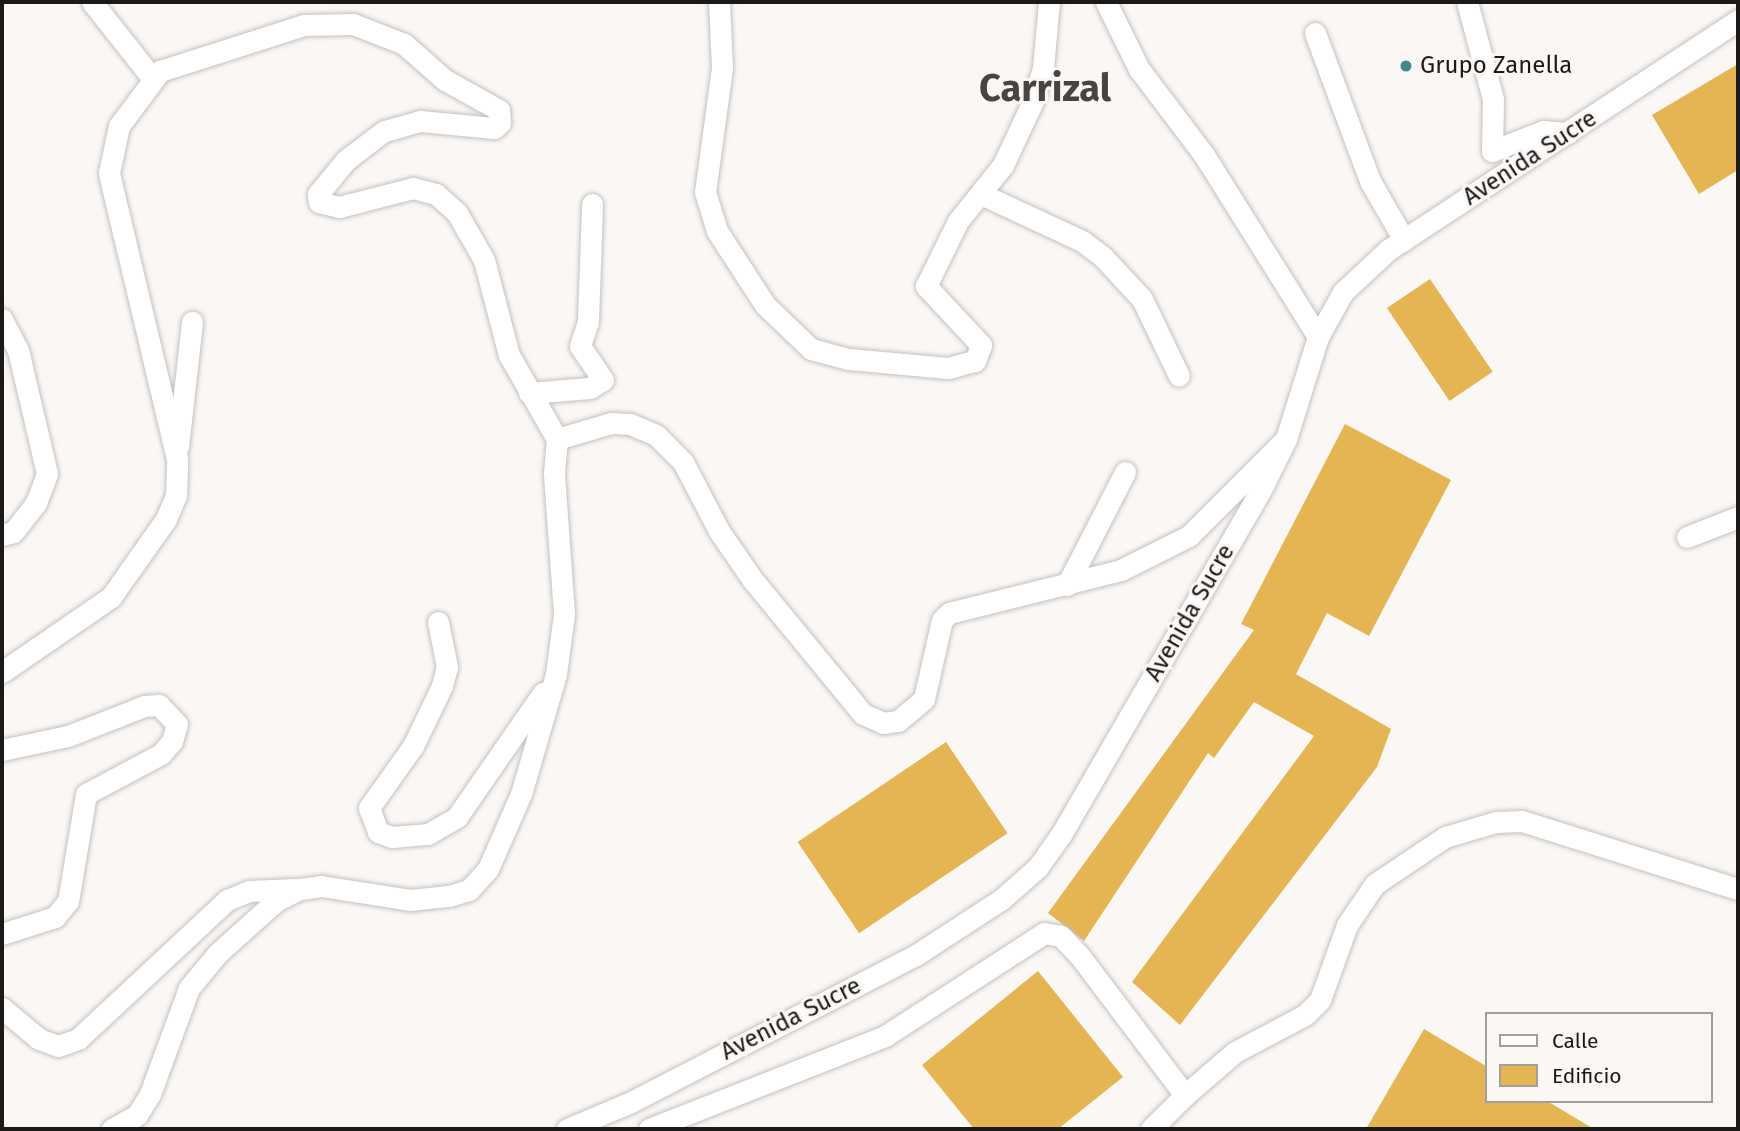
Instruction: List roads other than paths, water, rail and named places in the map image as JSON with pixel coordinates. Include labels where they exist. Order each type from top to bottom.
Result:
[{"type":"street","points":[[92,2],[153,79]]},
{"type":"street","points":[[719,2],[722,68],[705,192],[717,231],[740,269],[783,325],[811,349],[849,359],[948,368],[975,361],[981,345],[926,286],[958,221],[983,195],[1033,101],[1042,68],[1049,2]]},
{"type":"street","points":[[1106,2],[1139,69],[1204,155],[1318,337]]},
{"type":"street","points":[[1467,2],[1493,99],[1492,151],[1543,131],[1568,133]]},
{"type":"street","name":"Avenida Sucre","points":[[567,1129],[631,1102],[916,955],[1002,899],[1038,867],[1186,621],[1286,439],[1318,337],[1343,292],[1404,240],[1738,20]]},
{"type":"street","points":[[2,1008],[39,1039],[58,1046],[78,1039],[227,900],[249,891],[344,888],[410,900],[469,890],[488,869],[521,794],[556,674],[564,614],[554,473],[557,439],[546,413],[528,394],[509,355],[484,260],[457,213],[436,194],[413,188],[339,207],[319,202],[318,194],[346,160],[384,131],[420,121],[494,128],[500,124],[499,110],[445,80],[404,44],[354,24],[304,25],[160,71],[119,126],[109,173],[177,459]]},
{"type":"street","points":[[1315,33],[1370,181],[1404,240]]},
{"type":"street","points":[[983,195],[1082,241],[1103,257],[1142,299],[1179,376]]},
{"type":"street","points":[[528,394],[590,388],[603,380],[580,346],[588,321],[592,204]]},
{"type":"street","points":[[2,319],[18,350],[47,474],[36,503],[13,532],[2,535]]},
{"type":"street","points":[[2,672],[111,597],[127,578],[176,496],[177,459],[192,322]]},
{"type":"street","points":[[557,439],[611,423],[630,424],[656,435],[683,461],[719,531],[752,579],[863,714],[883,723],[898,721],[925,699],[942,621],[949,613],[1010,595],[1067,585],[1121,570],[1189,536],[1286,439]]},
{"type":"street","points":[[1067,585],[1125,472]]},
{"type":"street","points":[[1687,537],[1738,517]]},
{"type":"street","points":[[438,622],[447,667],[442,685],[413,746],[369,808],[378,832],[392,838],[428,834],[457,817],[556,674]]},
{"type":"street","points":[[2,750],[68,736],[144,706],[159,705],[177,724],[172,741],[161,754],[86,794],[68,901],[55,917],[2,934]]},
{"type":"street","points":[[1151,1129],[1235,1052],[1313,1007],[1331,978],[1347,925],[1376,884],[1445,837],[1496,822],[1522,821],[1738,889]]},
{"type":"street","points":[[112,1129],[137,1115],[150,1094],[189,988],[255,916],[300,889]]},
{"type":"street","points":[[649,1129],[885,1036],[1044,933],[1061,936],[1079,955],[1185,1095]]},
{"type":"place","name":"Grupo Zanella","points":[[1406,66]]},
{"type":"district","name":"Carrizal","points":[[1045,89]]}]
